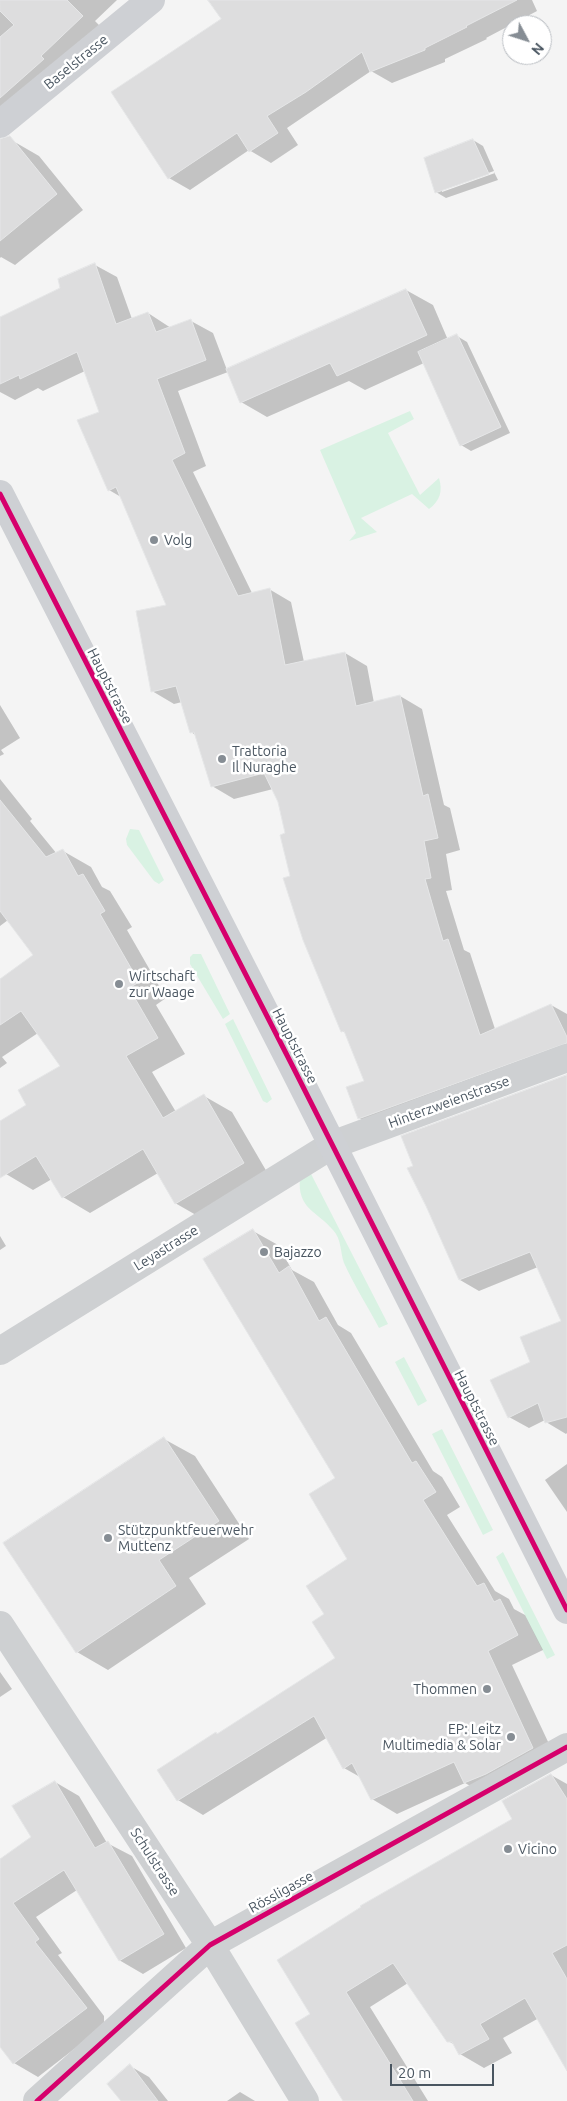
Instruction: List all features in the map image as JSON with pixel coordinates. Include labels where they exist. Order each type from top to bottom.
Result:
[{"type":"street","name":"Baselstrasse","points":[[0,124],[151,0]]},
{"type":"street","name":"Hauptstrasse","points":[[0,494],[567,1610]]},
{"type":"street","name":"Hinterzweienstrasse","points":[[332,1145],[567,1058]]},
{"type":"street","name":"Leyastrasse","points":[[0,1351],[332,1145]]},
{"type":"street","name":"Schulstrasse","points":[[0,1625],[210,1945],[305,2101]]},
{"type":"street","name":"Rössligasse","points":[[37,2101],[210,1945],[567,1746]]},
{"type":"green space","points":[[410,411],[414,419],[388,433],[420,495],[439,478],[441,487],[438,499],[429,509],[412,494],[361,518],[377,532],[349,541],[356,533],[320,450]]},
{"type":"green space","points":[[130,829],[139,830],[164,880],[159,884],[154,881],[127,845],[126,839]]},
{"type":"green space","points":[[193,954],[201,954],[230,1014],[223,1019],[190,964],[190,957]]},
{"type":"green space","points":[[233,1019],[272,1099],[267,1103],[263,1101],[225,1024]]},
{"type":"green space","points":[[310,1172],[388,1324],[379,1328],[344,1263],[336,1234],[305,1203],[300,1188],[300,1178]]},
{"type":"green space","points":[[404,1357],[427,1401],[418,1406],[395,1362]]},
{"type":"green space","points":[[442,1429],[493,1530],[483,1535],[432,1434]]},
{"type":"green space","points":[[503,1552],[555,1655],[547,1659],[496,1557]]},
{"type":"building","points":[[0,0],[67,0],[83,16],[41,56],[44,59],[0,98],[0,37],[14,25],[0,11]]},
{"type":"building","points":[[208,0],[517,0],[425,48],[425,50],[370,72],[362,52],[306,92],[267,116],[278,133],[249,152],[237,133],[168,179],[111,92],[221,19]]},
{"type":"building","points":[[10,136],[57,194],[0,241],[0,139]]},
{"type":"building","points":[[473,139],[489,174],[435,193],[424,158]]},
{"type":"building","points":[[95,263],[116,324],[148,312],[156,332],[191,319],[206,360],[157,379],[185,453],[172,460],[238,596],[270,588],[285,665],[345,652],[356,706],[400,695],[423,796],[428,794],[438,838],[424,841],[431,878],[425,879],[443,941],[448,939],[480,1035],[551,1004],[567,1037],[567,1043],[358,1119],[346,1087],[364,1081],[344,1031],[341,1032],[303,940],[283,878],[290,876],[280,835],[285,833],[278,802],[264,773],[211,787],[194,732],[190,733],[176,686],[151,692],[136,611],[166,605],[116,487],[108,491],[77,420],[99,412],[77,352],[20,379],[19,375],[0,384],[0,317],[60,288],[58,279]]},
{"type":"building","points":[[406,289],[427,335],[337,376],[330,363],[240,403],[226,369]]},
{"type":"building","points":[[457,334],[501,427],[460,446],[418,352]]},
{"type":"building","points":[[0,800],[46,857],[63,849],[78,876],[83,874],[105,911],[100,914],[139,982],[129,988],[158,1038],[126,1056],[163,1118],[204,1094],[244,1163],[175,1204],[143,1149],[62,1198],[36,1156],[0,1178],[0,1121],[26,1105],[18,1090],[60,1066],[21,1011],[0,1025],[0,979],[33,955],[0,911]]},
{"type":"building","points":[[567,1075],[567,1417],[545,1423],[538,1403],[508,1418],[490,1380],[530,1362],[520,1337],[561,1321],[530,1252],[459,1280],[407,1168],[413,1166],[401,1136]]},
{"type":"building","points":[[253,1229],[279,1273],[289,1266],[319,1321],[326,1317],[412,1463],[416,1461],[436,1492],[423,1500],[477,1586],[484,1583],[494,1602],[500,1599],[518,1635],[488,1651],[533,1748],[486,1774],[464,1783],[454,1762],[371,1800],[352,1763],[343,1769],[314,1716],[177,1801],[157,1770],[335,1658],[312,1622],[324,1614],[306,1586],[347,1559],[309,1494],[335,1478],[203,1259]]},
{"type":"building","points":[[164,1437],[219,1521],[159,1560],[176,1586],[76,1653],[3,1543]]},
{"type":"building","points":[[551,1774],[567,1799],[567,1945],[552,1953],[567,1979],[567,2071],[525,1998],[480,2024],[489,2039],[459,2055],[452,2042],[447,2042],[393,1963],[346,1992],[413,2101],[343,2101],[295,2023],[310,2014],[277,1960],[360,1906],[512,1819],[502,1801]]},
{"type":"building","points":[[55,1781],[95,1848],[108,1841],[164,1934],[119,1961],[64,1870],[13,1903],[39,1939],[35,1942],[87,2008],[13,2064],[0,2047],[0,1859],[31,1837],[12,1806]]},
{"type":"building","points":[[130,2064],[158,2101],[121,2101],[107,2084]]},
{"type":"cycle path","points":[[0,494],[292,1065],[567,1610]]},
{"type":"cycle path","points":[[37,2101],[210,1945],[567,1747]]},
{"type":"place","name":"Volg","points":[[154,540]]},
{"type":"place","name":"Trattoria Il Nuraghe","points":[[222,759]]},
{"type":"place","name":"Wirtschaft zur Waage","points":[[119,984]]},
{"type":"place","name":"Bajazzo","points":[[264,1252]]},
{"type":"place","name":"Stützpunktfeuerwehr Muttenz","points":[[108,1538]]},
{"type":"place","name":"Thommen","points":[[487,1689]]},
{"type":"place","name":"EP: Leitz Multimedia & Solar","points":[[511,1737]]},
{"type":"place","name":"Vicino","points":[[508,1849]]}]
